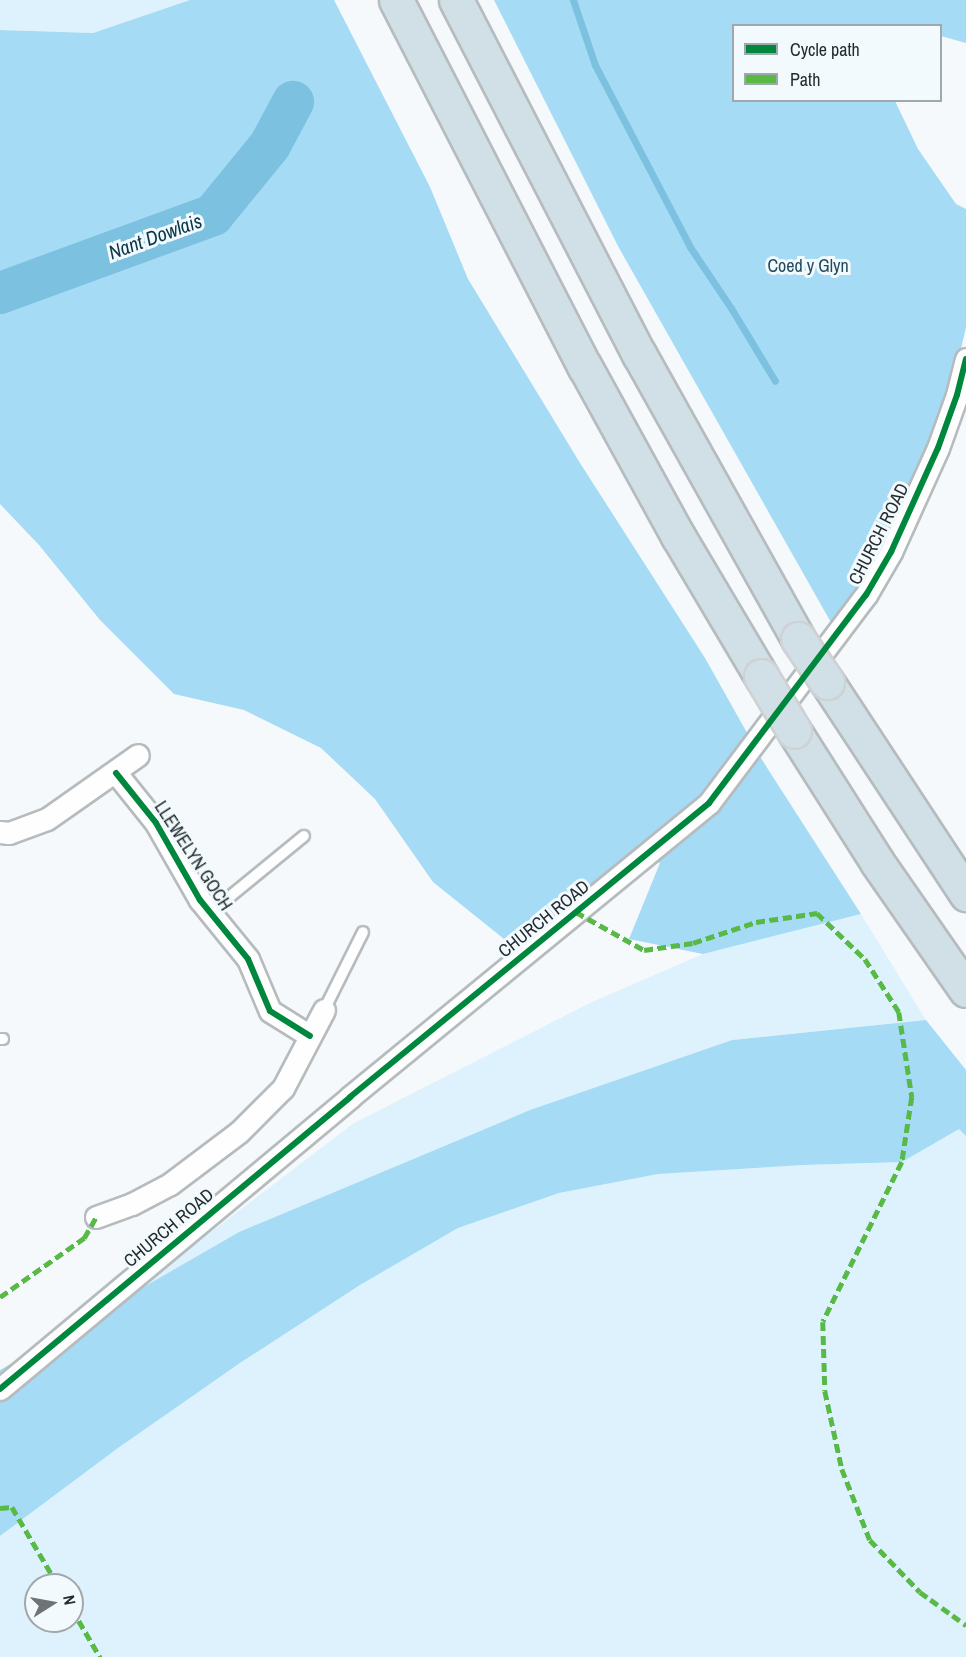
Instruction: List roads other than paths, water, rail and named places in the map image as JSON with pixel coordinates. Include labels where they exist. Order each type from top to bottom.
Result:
[{"type":"highway","points":[[396,0],[585,367],[678,536],[761,676],[877,862],[966,990]]},
{"type":"highway","points":[[456,0],[639,354],[798,639],[966,894]]},
{"type":"street","name":"CHURCH ROAD","points":[[0,1389],[350,1096],[709,803],[866,595],[891,552],[962,396],[966,359]]},
{"type":"street","points":[[0,832],[9,832],[47,819],[116,773],[138,755]]},
{"type":"street","name":"LLEWELYN GOCH","points":[[116,773],[156,823],[201,900],[248,960],[270,1011],[310,1036]]},
{"type":"street","points":[[96,1217],[132,1204],[163,1188],[239,1132],[283,1088],[324,1010]]},
{"type":"lane","points":[[211,912],[304,836]]},
{"type":"lane","points":[[324,1010],[363,932]]},
{"type":"waterway","points":[[573,0],[595,65],[690,247],[731,308],[775,381]]},
{"type":"waterway","name":"Nant Dowlais","points":[[0,293],[213,215],[270,145],[293,102]]},
{"type":"park label","name":"Coed y Glyn","points":[[808,266]]}]
